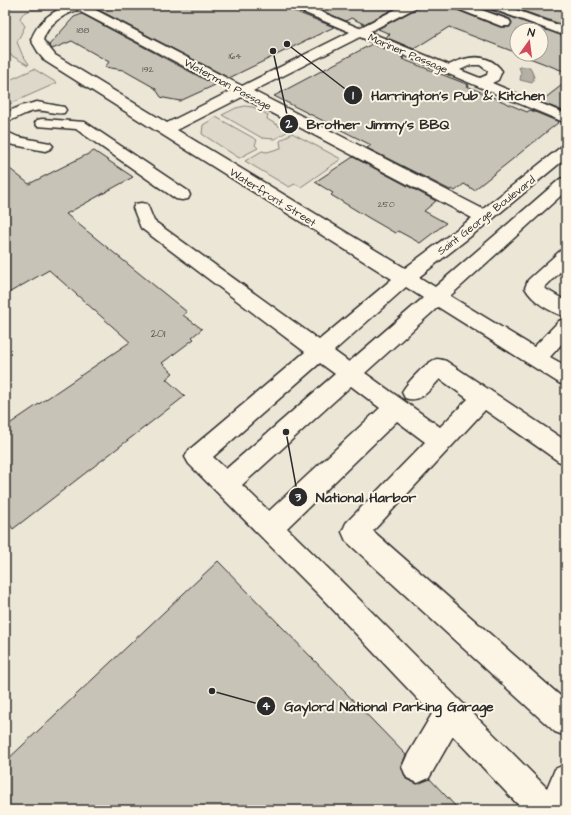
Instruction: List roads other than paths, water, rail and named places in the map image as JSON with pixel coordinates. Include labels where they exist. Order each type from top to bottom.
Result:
[{"type":"street","name":"Waterman Passage","points":[[79,5],[484,218]]},
{"type":"street","name":"Waterfront Street","points":[[79,5],[63,11],[53,17],[40,29],[37,40],[44,52],[50,58],[566,377]]},
{"type":"street","points":[[165,130],[413,5]]},
{"type":"street","points":[[457,5],[509,24]]},
{"type":"street","points":[[490,5],[566,32]]},
{"type":"street","name":"Mariner Passage","points":[[299,9],[359,32],[566,119]]},
{"type":"street","points":[[549,38],[554,40]]},
{"type":"street","points":[[450,70],[465,62],[471,61],[486,63],[492,66],[495,71],[493,77],[481,83]]},
{"type":"street","points":[[5,118],[34,106],[44,105],[59,110]]},
{"type":"street","points":[[42,123],[80,125],[182,195]]},
{"type":"street","points":[[5,135],[14,141],[45,146]]},
{"type":"street","name":"Saint George Boulevard","points":[[566,150],[484,218],[405,278],[197,457],[225,485],[566,182]]},
{"type":"street","points":[[141,208],[147,224],[351,373],[404,400],[442,441]]},
{"type":"street","points":[[566,255],[535,285],[534,288],[537,293],[566,310]]},
{"type":"street","points":[[536,359],[566,326]]},
{"type":"street","points":[[269,528],[439,367],[566,454]]},
{"type":"street","points":[[483,398],[355,532],[566,720]]},
{"type":"street","points":[[225,485],[330,588],[546,810]]},
{"type":"street","points":[[418,767],[450,711]]},
{"type":"street","points":[[554,810],[566,780]]},
{"type":"place","name":"Harrington's Pub & Kitchen","points":[[287,44]]},
{"type":"place","name":"Brother Jimmy's BBQ","points":[[273,51]]},
{"type":"place","name":"National Harbor","points":[[286,432]]},
{"type":"place","name":"Gaylord National Parking Garage","points":[[212,691]]}]
